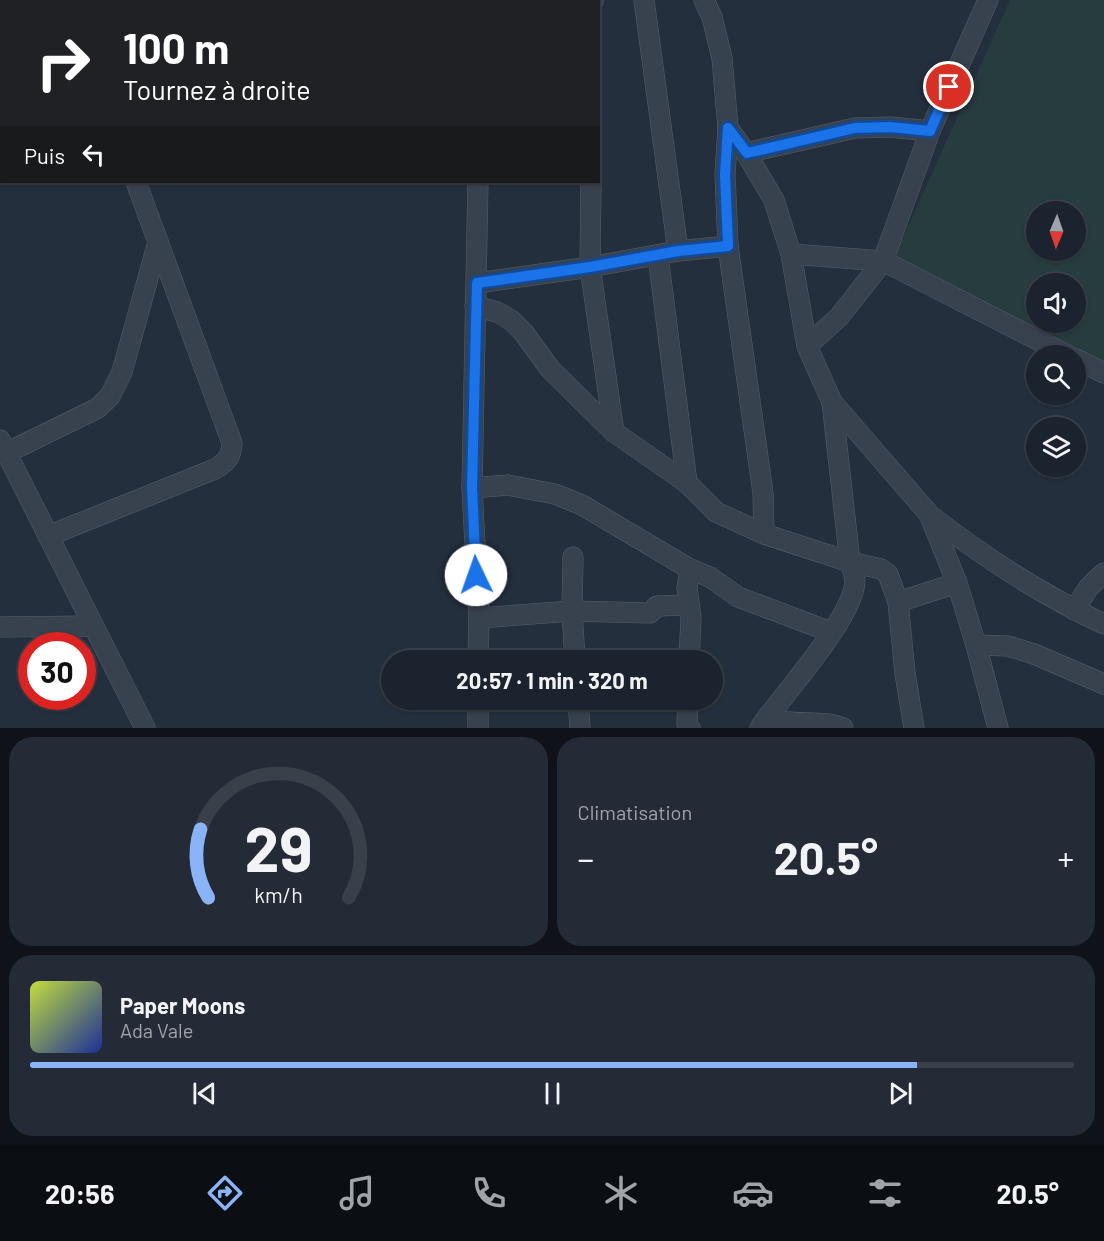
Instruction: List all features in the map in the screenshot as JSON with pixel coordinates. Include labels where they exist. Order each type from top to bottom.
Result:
[{"type":"street","points":[[644,0],[678,251]]},
{"type":"street","points":[[704,0],[712,17],[722,58],[728,128],[725,174],[728,246],[763,493],[764,534]]},
{"type":"street","points":[[807,346],[839,317],[883,261],[930,131],[988,0]]},
{"type":"street","points":[[747,153],[855,128],[890,127],[930,131]]},
{"type":"street","points":[[728,128],[747,153],[774,200],[791,254],[807,346],[832,402],[929,514],[996,564],[1074,610],[1104,624]]},
{"type":"street","points":[[48,536],[215,469],[228,461],[232,453],[232,443],[136,183]]},
{"type":"street","points":[[478,183],[472,488],[479,618],[478,650]]},
{"type":"street","points":[[591,183],[590,267],[614,432]]},
{"type":"street","points":[[145,728],[3,446],[98,408],[110,396],[122,372],[158,242]]},
{"type":"street","points":[[477,283],[590,267],[678,251],[728,246]]},
{"type":"street","points":[[791,254],[883,261],[1047,345]]},
{"type":"street","points":[[658,256],[687,483]]},
{"type":"street","points":[[475,306],[497,312],[511,320],[524,333],[550,369],[614,432],[687,483],[716,512],[764,534],[850,562],[881,569],[888,574],[898,602],[899,629],[914,728]]},
{"type":"street","points":[[1086,364],[1104,373]]},
{"type":"street","points":[[764,722],[846,609],[855,580],[850,562],[832,402]]},
{"type":"street","points":[[472,488],[508,485],[555,494],[582,505],[690,569],[710,577],[738,597],[831,632]]},
{"type":"street","points":[[929,514],[957,583],[998,728]]},
{"type":"street","points":[[573,557],[572,611],[574,650]]},
{"type":"street","points":[[689,650],[691,618],[687,588],[690,569]]},
{"type":"street","points":[[1074,610],[1089,587],[1104,573]]},
{"type":"street","points":[[898,602],[957,583]]},
{"type":"street","points":[[479,618],[572,611],[650,613],[657,606],[688,604]]},
{"type":"street","points":[[0,627],[93,626]]},
{"type":"street","points":[[976,645],[1008,646],[1034,654],[1104,684]]},
{"type":"street","points":[[478,710],[478,728]]},
{"type":"street","points":[[579,710],[580,728]]},
{"type":"street","points":[[688,710],[687,724],[690,728]]},
{"type":"street","points":[[764,722],[772,720],[787,724],[825,724],[843,728]]},
{"type":"green space","points":[[1010,0],[1104,0],[1104,365],[1086,357],[1086,345],[1058,345],[1030,333],[1086,333],[1086,273],[1026,273],[1026,331],[888,271]]},
{"type":"route","points":[[476,575],[472,488],[477,283],[590,267],[678,251],[728,246],[725,174],[728,128],[747,153],[855,128],[890,127],[930,131],[949,87]]}]
